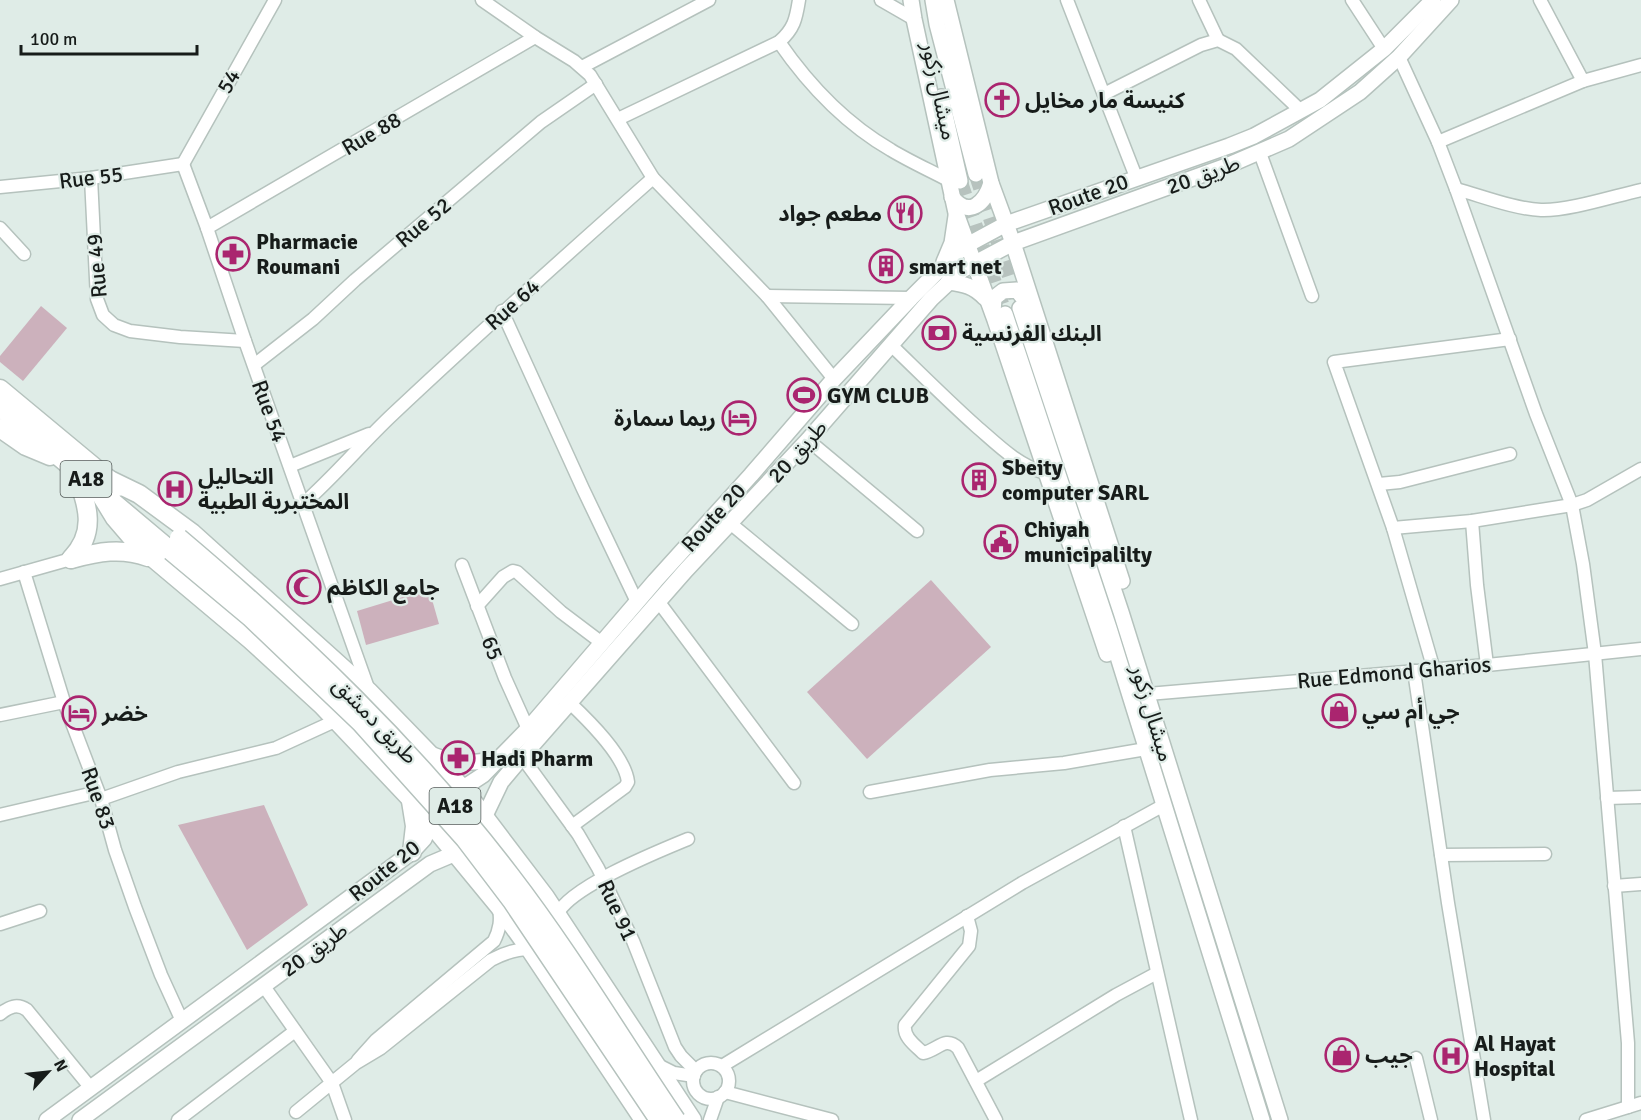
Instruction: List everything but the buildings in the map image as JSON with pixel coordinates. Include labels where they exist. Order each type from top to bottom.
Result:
[{"type":"highway","points":[[0,375],[54,423],[71,460],[85,501],[88,529],[83,544],[71,559]]},
{"type":"highway","name":"طريق دمشق","points":[[4,398],[71,460],[102,483],[175,545],[361,723],[465,839],[512,901],[647,1120]]},
{"type":"highway","points":[[0,428],[26,446],[71,460]]},
{"type":"highway","points":[[102,483],[126,533],[251,640],[337,720],[411,799],[499,906],[647,1120]]},
{"type":"highway","points":[[102,483],[147,499],[192,533],[369,692],[463,789],[545,897],[692,1120]]},
{"type":"highway","name":"طريق دمشق","points":[[175,545],[260,607],[339,682],[441,790],[500,862],[544,921],[676,1120]]},
{"type":"highway","points":[[71,559],[106,551],[134,552],[153,558]]},
{"type":"highway","points":[[411,799],[415,826],[412,852]]},
{"type":"main road","points":[[911,0],[954,180],[952,198],[969,244],[968,267]]},
{"type":"main road","name":"ميشال زكور","points":[[921,0],[954,180]]},
{"type":"main road","name":"ميشال زكور","points":[[933,0],[937,24],[976,174]]},
{"type":"main road","name":"ميشال زكور","points":[[946,0],[991,183],[997,199],[1018,219],[1025,239],[1022,273],[1027,310],[1280,1120]]},
{"type":"main road","name":"Route 20","points":[[47,1120],[412,852],[424,839],[443,802],[483,775],[528,729],[636,602],[752,475],[834,379],[954,255],[969,244],[1018,219],[1229,146],[1320,100],[1384,49],[1432,0]]},
{"type":"main road","name":"طريق 20","points":[[85,1119],[430,864],[456,853],[472,837],[485,817],[497,789],[522,757],[658,601],[808,440],[948,282],[968,267],[1025,239],[1260,153],[1289,139],[1360,92],[1399,57],[1450,0]]},
{"type":"main road","points":[[952,198],[957,204],[965,207],[978,205],[985,200],[991,183]]},
{"type":"main road","points":[[997,199],[1012,208],[1018,219]]},
{"type":"main road","points":[[942,267],[952,243],[956,213]]},
{"type":"main road","points":[[1022,273],[1028,251],[1025,239]]},
{"type":"main road","points":[[954,255],[963,260],[1000,317],[1045,473],[1108,655],[1134,708]]},
{"type":"main road","points":[[948,282],[967,284],[987,300]]},
{"type":"main road","points":[[1000,317],[992,310],[994,298],[1007,289],[1017,290],[1027,310]]},
{"type":"main road","name":"ميشال زكور","points":[[1000,317],[1110,628],[1262,1120]]},
{"type":"main road","points":[[430,754],[447,760],[465,762],[501,757]]},
{"type":"main road","points":[[483,775],[486,783],[497,789]]},
{"type":"street","name":"54","points":[[183,164],[275,0]]},
{"type":"street","points":[[482,0],[582,67],[596,84],[653,178],[767,296],[834,379]]},
{"type":"street","points":[[618,119],[779,42],[795,25],[799,0]]},
{"type":"street","points":[[881,0],[914,19]]},
{"type":"street","points":[[1068,0],[1136,177]]},
{"type":"street","points":[[1199,0],[1218,40],[1236,49],[1300,110]]},
{"type":"street","points":[[1352,0],[1384,49]]},
{"type":"street","points":[[582,67],[704,1]]},
{"type":"street","points":[[1544,1],[1583,81]]},
{"type":"street","name":"Rue 88","points":[[207,228],[535,37]]},
{"type":"street","points":[[1104,94],[1201,45],[1218,40]]},
{"type":"street","points":[[779,42],[807,80],[849,119],[889,149],[954,180]]},
{"type":"street","points":[[1399,57],[1438,142],[1536,414],[1572,505],[1583,564],[1595,654],[1628,1042],[1628,1107]]},
{"type":"street","points":[[1438,142],[1583,81],[1641,65]]},
{"type":"street","name":"Rue 52","points":[[254,365],[313,319],[355,280],[541,122],[596,84]]},
{"type":"street","points":[[1260,153],[1312,296]]},
{"type":"street","name":"Rue 55","points":[[0,187],[91,178],[183,164]]},
{"type":"street","name":"Rue 54","points":[[183,164],[369,692]]},
{"type":"street","name":"Rue 49","points":[[91,178],[97,299],[103,315],[114,325],[130,330],[180,337],[245,341]]},
{"type":"street","name":"Rue 64","points":[[303,504],[327,483],[373,433],[502,311],[653,178]]},
{"type":"street","points":[[1456,189],[1542,210],[1641,190]]},
{"type":"street","points":[[0,228],[24,254]]},
{"type":"street","points":[[767,296],[911,298]]},
{"type":"street","points":[[502,311],[636,602]]},
{"type":"street","points":[[1434,670],[1379,484],[1334,362],[1510,339]]},
{"type":"street","points":[[891,345],[949,402],[996,443],[1019,462],[1045,473]]},
{"type":"street","name":"Rue 64","points":[[290,466],[373,433]]},
{"type":"street","points":[[808,440],[918,531]]},
{"type":"street","points":[[1379,484],[1400,482],[1510,454]]},
{"type":"street","points":[[1393,528],[1472,521],[1572,505],[1587,500],[1641,469]]},
{"type":"street","points":[[1472,521],[1487,665]]},
{"type":"street","points":[[730,522],[852,624]]},
{"type":"street","points":[[0,579],[71,559]]},
{"type":"street","name":"65","points":[[462,565],[505,678],[528,729]]},
{"type":"street","points":[[477,606],[503,577],[513,571],[517,572],[575,624],[602,643]]},
{"type":"street","name":"Rue 83","points":[[24,572],[64,702],[100,796],[135,907],[182,1021]]},
{"type":"street","points":[[658,601],[794,783]]},
{"type":"street","name":"Rue Edmond Gharios","points":[[1147,691],[1434,670],[1641,649]]},
{"type":"street","points":[[1414,671],[1440,855],[1484,1120]]},
{"type":"street","points":[[0,715],[64,702]]},
{"type":"street","points":[[570,704],[610,748],[622,766],[628,782],[625,787],[572,826]]},
{"type":"street","points":[[0,815],[100,796],[178,772],[276,748],[337,720]]},
{"type":"street","points":[[870,792],[990,770],[1064,763],[1146,749]]},
{"type":"street","name":"Rue 91","points":[[522,757],[592,856],[633,941],[675,1047],[695,1073]]},
{"type":"street","points":[[1607,798],[1641,797]]},
{"type":"street","points":[[722,1066],[1047,868],[1164,805]]},
{"type":"street","points":[[1124,826],[1191,1120]]},
{"type":"street","points":[[557,915],[568,900],[603,879],[642,858],[688,839]]},
{"type":"street","points":[[1440,855],[1545,854]]},
{"type":"street","points":[[545,897],[564,896],[603,879]]},
{"type":"street","points":[[1614,886],[1641,884]]},
{"type":"street","points":[[296,1112],[356,1064],[381,1048],[478,963],[499,930],[501,918],[499,906]]},
{"type":"street","points":[[0,924],[40,911]]},
{"type":"street","points":[[967,916],[971,931],[969,946],[904,1028],[908,1038],[923,1053],[928,1053],[943,1043],[954,1044],[996,1120]]},
{"type":"street","points":[[356,1064],[368,1047],[424,1000],[478,963],[517,949],[530,949]]},
{"type":"street","points":[[976,1081],[1116,995],[1158,973]]},
{"type":"street","points":[[264,985],[332,1083],[345,1120]]},
{"type":"street","points":[[395,1035],[424,1000]]},
{"type":"street","points":[[0,1014],[14,1006],[27,1010],[90,1087]]},
{"type":"street","points":[[178,1120],[296,1031]]},
{"type":"street","points":[[1416,1058],[1431,1120]]},
{"type":"street","points":[[655,1063],[674,1073],[695,1073],[708,1063],[722,1066],[726,1070],[730,1082],[710,1120]]},
{"type":"street","points":[[695,1073],[694,1086],[699,1094],[709,1099],[722,1095],[832,1120]]},
{"type":"street","points":[[1586,1120],[1641,1103]]},
{"type":"shaded area","points":[[41,306],[67,328],[23,381],[0,362],[0,356]]},
{"type":"shaded area","points":[[931,580],[991,647],[867,759],[807,692]]},
{"type":"shaded area","points":[[429,589],[439,624],[366,645],[357,611]]},
{"type":"shaded area","points":[[264,805],[308,905],[247,950],[178,825]]},
{"type":"tunnel","points":[[976,174],[1018,302]]},
{"type":"tunnel","points":[[960,181],[1005,314]]},
{"type":"place","name":"كنيسة مار مخايل","points":[[1002,100]]},
{"type":"place","name":"مطعم جواد","points":[[905,213]]},
{"type":"place","name":"Pharmacie Roumani","points":[[233,254]]},
{"type":"place","name":"smart net","points":[[886,266]]},
{"type":"place","name":"البنك الفرنسية","points":[[939,333]]},
{"type":"place","name":"GYM CLUB","points":[[804,395]]},
{"type":"place","name":"ريما سمارة","points":[[739,418]]},
{"type":"place","name":"Sbeity computer SARL","points":[[979,480]]},
{"type":"place","name":"التحاليل المختبرية الطبية","points":[[175,489]]},
{"type":"place","name":"Chiyah municipalilty","points":[[1001,542]]},
{"type":"place","name":"جامع الكاظم","points":[[304,587]]},
{"type":"place","name":"جي أم سي","points":[[1339,711]]},
{"type":"place","name":"خضر","points":[[79,713]]},
{"type":"place","name":"Hadi Pharm","points":[[458,758]]},
{"type":"place","name":"جيب","points":[[1342,1055]]},
{"type":"place","name":"Al Hayat Hospital","points":[[1451,1056]]}]
